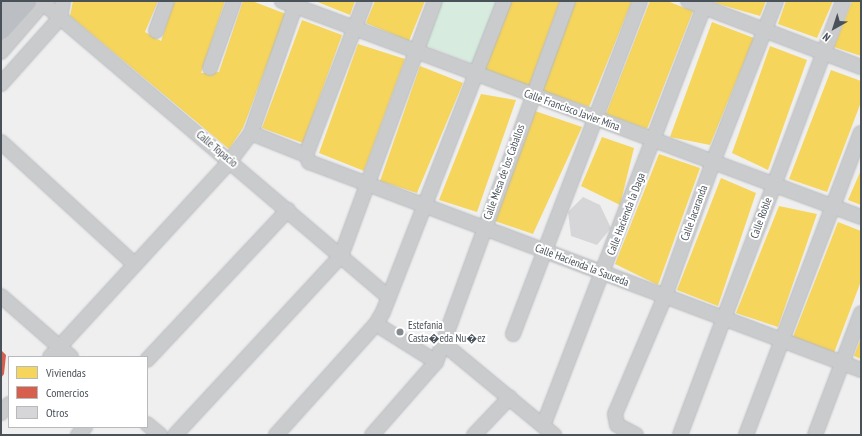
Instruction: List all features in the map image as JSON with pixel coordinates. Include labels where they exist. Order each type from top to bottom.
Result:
[{"type":"highway","points":[[1,7],[6,1]]},
{"type":"highway","points":[[1,29],[38,2]]},
{"type":"street","points":[[1,84],[60,18],[63,1]]},
{"type":"street","points":[[156,31],[167,1]]},
{"type":"street","points":[[210,68],[234,1]]},
{"type":"street","points":[[305,156],[365,1]]},
{"type":"street","points":[[175,435],[341,256],[436,1]]},
{"type":"street","points":[[276,435],[376,324],[389,297],[504,1]]},
{"type":"street","name":"Calle Mesa de los Caballos","points":[[372,435],[436,362],[444,344],[484,228],[568,1]]},
{"type":"street","points":[[512,334],[640,1]]},
{"type":"street","points":[[688,1],[705,4],[765,31],[861,68]]},
{"type":"street","name":"Calle Jacaranda","points":[[636,435],[617,425],[615,414],[665,296],[713,162],[776,1]]},
{"type":"street","name":"Calle Roble","points":[[680,435],[822,53],[843,1]]},
{"type":"street","points":[[1,52],[38,2]]},
{"type":"street","name":"Calle Topacio","points":[[38,2],[60,18],[389,297]]},
{"type":"street","points":[[51,356],[230,161],[251,133],[292,2]]},
{"type":"street","name":"Calle Francisco Javier Mina","points":[[292,2],[355,28],[532,96],[861,217]]},
{"type":"street","name":"Calle Hacienda la Daga","points":[[543,426],[705,4]]},
{"type":"street","name":"Calle Hacienda la Sauceda","points":[[251,133],[305,156],[309,162],[861,370]]},
{"type":"street","points":[[746,435],[861,133]]},
{"type":"street","points":[[1,142],[134,264]]},
{"type":"street","points":[[148,359],[288,210]]},
{"type":"street","points":[[1,296],[71,356]]},
{"type":"street","points":[[815,435],[861,313]]},
{"type":"street","points":[[376,324],[436,362]]},
{"type":"street","points":[[444,344],[510,397],[554,435]]},
{"type":"street","points":[[474,435],[510,397]]},
{"type":"street","points":[[1,413],[8,405]]},
{"type":"street","points":[[148,425],[160,435]]},
{"type":"green space","points":[[438,1],[498,1],[475,64],[422,44]]},
{"type":"building: Viviendas","points":[[73,1],[158,1],[145,32],[161,41],[174,1],[225,1],[201,73],[219,72],[243,1],[252,1],[286,14],[243,128],[229,149],[70,16]]},
{"type":"building: Viviendas","points":[[315,1],[355,1],[350,15]]},
{"type":"building: Viviendas","points":[[375,1],[425,1],[409,41],[366,23]]},
{"type":"building: Viviendas","points":[[510,1],[560,1],[529,87],[485,69]]},
{"type":"building: Viviendas","points":[[574,1],[632,1],[589,107],[542,91]]},
{"type":"building: Viviendas","points":[[650,1],[667,1],[693,11],[647,129],[606,114]]},
{"type":"building: Viviendas","points":[[716,1],[766,1],[760,16],[715,3]]},
{"type":"building: Viviendas","points":[[786,1],[833,1],[817,38],[778,24]]},
{"type":"building: Viviendas","points":[[852,1],[861,1],[861,56],[834,47]]},
{"type":"building: Viviendas","points":[[302,20],[342,35],[303,143],[262,128]]},
{"type":"building: Viviendas","points":[[712,22],[754,38],[710,145],[670,137]]},
{"type":"building: Viviendas","points":[[358,44],[405,59],[364,171],[319,153]]},
{"type":"building: Viviendas","points":[[770,46],[807,60],[768,170],[732,153]]},
{"type":"building: Viviendas","points":[[420,66],[463,83],[417,193],[380,181]]},
{"type":"building: Viviendas","points":[[831,70],[861,81],[861,102],[827,192],[789,179]]},
{"type":"building: Viviendas","points":[[481,94],[516,100],[477,212],[439,200]]},
{"type":"building: Viviendas","points":[[535,111],[582,127],[533,234],[495,221]]},
{"type":"building: Viviendas","points":[[602,137],[634,148],[620,205],[581,186]]},
{"type":"building: Viviendas","points":[[659,154],[700,168],[658,285],[615,264]]},
{"type":"building: Viviendas","points":[[861,170],[861,205],[848,200]]},
{"type":"building: Viviendas","points":[[721,178],[756,193],[718,306],[677,290]]},
{"type":"building: Viviendas","points":[[779,206],[817,214],[778,327],[736,313]]},
{"type":"building: Viviendas","points":[[838,222],[861,231],[861,281],[834,353],[793,337]]},
{"type":"building: Viviendas","points":[[861,338],[861,359],[854,356]]},
{"type":"building: Comercios","points":[[1,350],[6,355],[4,374],[1,378]]},
{"type":"building: Otros","points":[[583,197],[600,205],[611,228],[597,245],[571,236],[568,212]]},
{"type":"place","name":"Estefania Casta�eda Nu�ez","points":[[400,332]]}]
